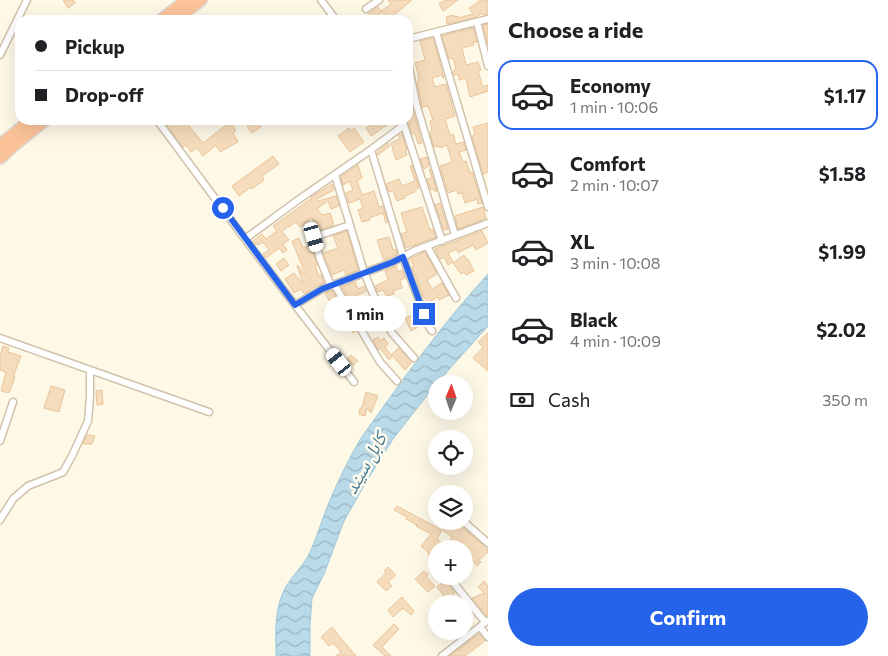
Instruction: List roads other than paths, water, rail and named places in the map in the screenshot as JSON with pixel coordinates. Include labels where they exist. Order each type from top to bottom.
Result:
[{"type":"highway","points":[[168,15],[187,0]]},
{"type":"highway","points":[[182,15],[201,0]]},
{"type":"highway","points":[[0,145],[25,125]]},
{"type":"highway","points":[[0,158],[39,125]]},
{"type":"street","points":[[20,15],[27,0]]},
{"type":"street","points":[[322,0],[332,15]]},
{"type":"street","points":[[366,9],[379,0]]},
{"type":"street","points":[[413,38],[488,19]]},
{"type":"street","points":[[477,22],[488,66]]},
{"type":"street","points":[[0,56],[15,25]]},
{"type":"street","points":[[436,32],[488,207]]},
{"type":"street","points":[[413,88],[455,235]]},
{"type":"street","points":[[161,125],[354,382]]},
{"type":"street","points":[[245,239],[371,150],[401,125]]},
{"type":"street","points":[[404,125],[442,240]]},
{"type":"street","points":[[371,150],[403,257],[426,321],[432,331]]},
{"type":"street","points":[[334,175],[364,272],[383,318],[392,333],[414,358]]},
{"type":"street","points":[[295,305],[322,289],[488,223]]},
{"type":"street","points":[[350,225],[314,237],[320,259],[333,285],[380,362],[397,381]]},
{"type":"street","points":[[427,246],[456,298]]},
{"type":"street","points":[[0,338],[209,412]]},
{"type":"street","points":[[0,520],[13,500],[28,486],[63,472],[88,421],[90,371]]},
{"type":"street","points":[[0,441],[13,402]]},
{"type":"street","points":[[473,530],[488,543]]},
{"type":"street","points":[[455,585],[484,623],[488,637]]},
{"type":"street","points":[[442,656],[484,623]]},
{"type":"water","name":"کابل سيند","points":[[488,274],[488,326],[444,375],[428,375],[428,394],[393,439],[344,521],[324,574],[312,598],[310,656],[276,656],[279,603],[288,583],[308,556],[314,544],[333,492],[344,469],[361,438],[454,313]]}]
